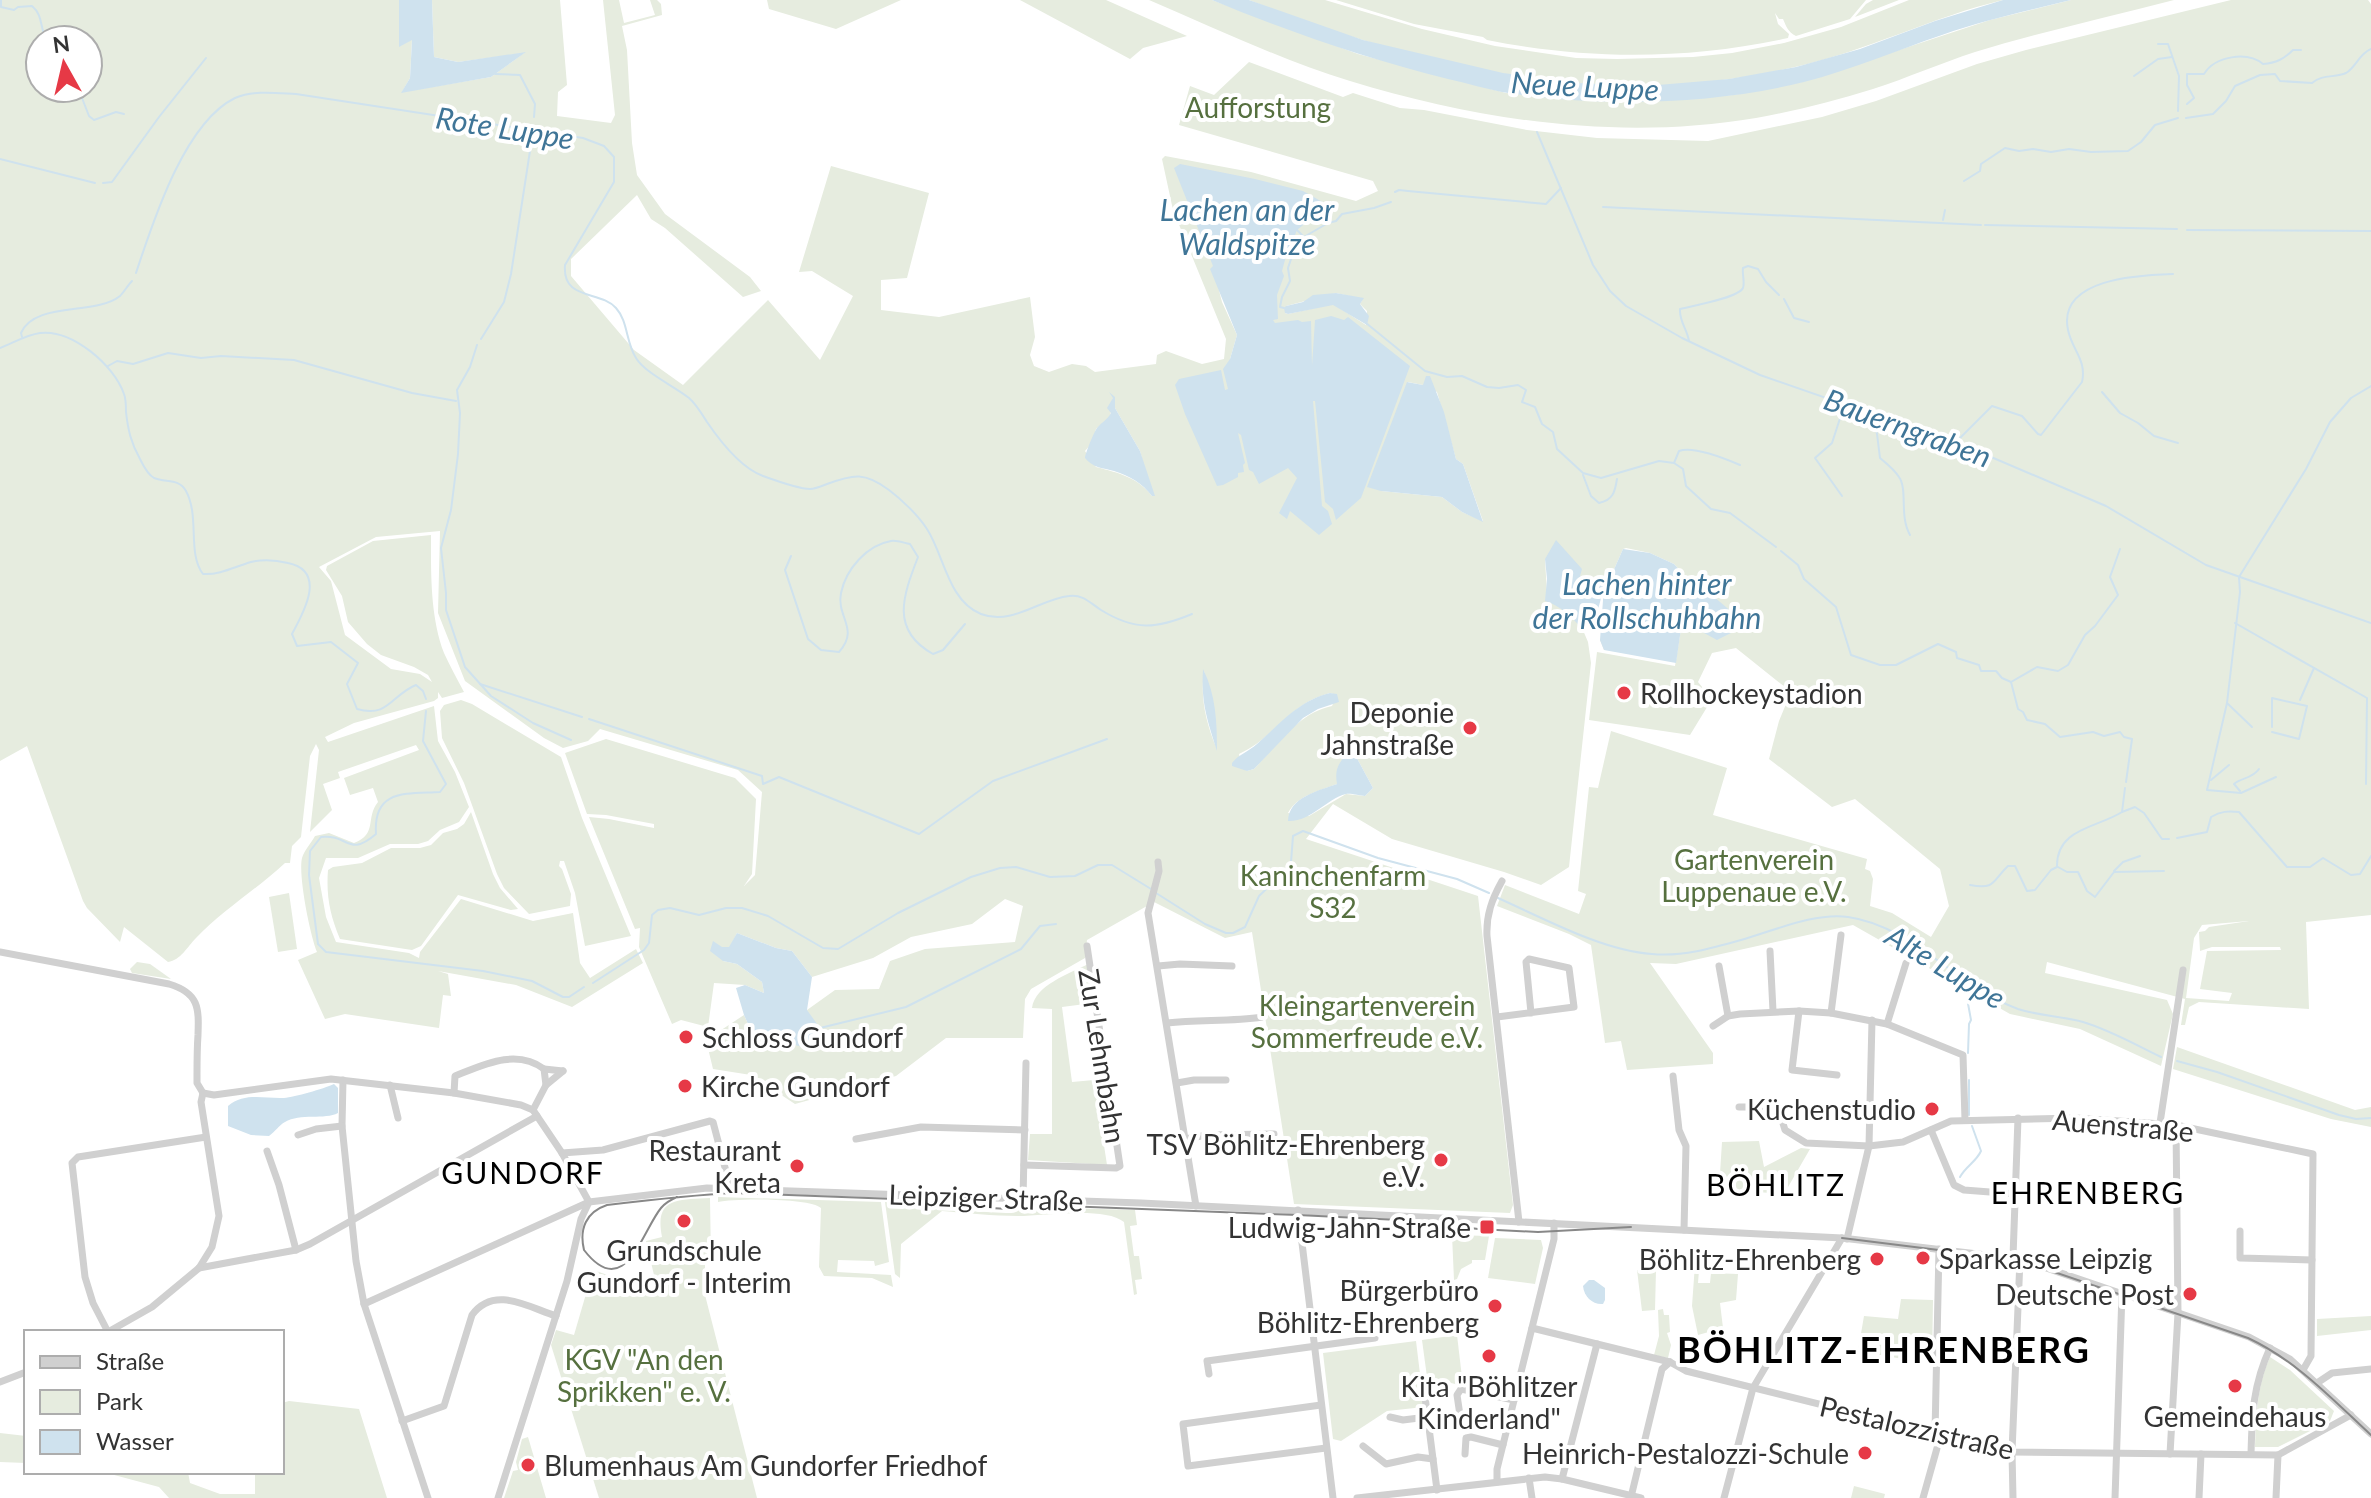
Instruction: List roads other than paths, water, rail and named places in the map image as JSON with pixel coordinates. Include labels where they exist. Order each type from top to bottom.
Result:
[{"type":"street","points":[[1158,862],[1159,871],[1148,913],[1196,1206]]},
{"type":"street","points":[[1502,881],[1486,922],[1519,1222]]},
{"type":"street","points":[[1831,1013],[1841,935]]},
{"type":"street","name":"Zur Lehmbahn","points":[[1024,1165],[1120,1166],[1087,946]]},
{"type":"street","points":[[1770,951],[1773,1011]]},
{"type":"street","points":[[0,952],[169,984],[186,991],[198,1009],[197,1083],[203,1093],[201,1102],[219,1216],[212,1247],[199,1268],[152,1307],[112,1330]]},
{"type":"street","points":[[1497,1017],[1531,1013],[1574,1007],[1569,968],[1529,959],[1526,962],[1531,1013]]},
{"type":"street","points":[[1887,1024],[1906,963]]},
{"type":"street","points":[[1158,966],[1232,966]]},
{"type":"street","points":[[1719,966],[1728,1016]]},
{"type":"street","points":[[2160,1123],[2183,970]]},
{"type":"street","points":[[1713,1026],[1728,1016],[1773,1011],[1831,1013],[1887,1024],[1963,1055],[1965,1120]]},
{"type":"street","points":[[1799,1011],[1792,1070],[1837,1075]]},
{"type":"street","points":[[1167,1023],[1262,1017]]},
{"type":"street","points":[[1724,1498],[1753,1388],[1844,1239],[1869,1146],[1872,1020]]},
{"type":"street","points":[[454,1093],[455,1076],[497,1060],[514,1058],[544,1069],[563,1071],[546,1085]]},
{"type":"street","points":[[1023,1199],[1026,1063]]},
{"type":"street","points":[[199,1268],[296,1250],[351,1222],[535,1113],[546,1085],[544,1069]]},
{"type":"street","points":[[1673,1076],[1679,1130],[1686,1146],[1684,1230]]},
{"type":"street","points":[[203,1093],[214,1095],[316,1080],[343,1080],[454,1093],[521,1105],[535,1113],[589,1202],[581,1219],[567,1281],[498,1498]]},
{"type":"street","points":[[343,1080],[342,1126],[351,1222],[364,1304],[428,1498]]},
{"type":"street","points":[[1177,1083],[1226,1080]]},
{"type":"street","points":[[390,1085],[398,1118]]},
{"type":"street","name":"Auenstraße","points":[[1739,1107],[1778,1107],[1785,1130],[1806,1143],[1869,1146],[1903,1142],[1951,1121],[2076,1118],[2176,1125],[2313,1154],[2311,1356],[2303,1370]]},
{"type":"street","points":[[2013,1498],[2018,1118]]},
{"type":"street","points":[[562,1153],[603,1150],[710,1121],[713,1122],[728,1179],[727,1187]]},
{"type":"street","points":[[2170,1454],[2178,1313],[2176,1125]]},
{"type":"street","points":[[298,1135],[342,1126]]},
{"type":"street","points":[[856,1139],[921,1127],[1025,1130]]},
{"type":"street","points":[[1931,1130],[1954,1185],[1964,1190],[2016,1194]]},
{"type":"street","points":[[1185,1139],[1207,1135],[1274,1134]]},
{"type":"street","points":[[107,1330],[93,1303],[85,1277],[72,1163],[78,1157],[206,1137]]},
{"type":"street","points":[[267,1151],[296,1250]]},
{"type":"street","name":"Leipziger Straße","points":[[364,1304],[589,1202],[727,1187],[1298,1210],[1844,1239]]},
{"type":"street","points":[[1298,1210],[1333,1498]]},
{"type":"street","points":[[1497,1482],[1497,1469],[1554,1239],[1554,1223]]},
{"type":"street","points":[[2240,1231],[2240,1258],[2312,1260]]},
{"type":"street","points":[[1844,1239],[2017,1258],[2249,1337],[2303,1370],[2371,1434]]},
{"type":"street","points":[[1923,1498],[1938,1433],[1939,1249]]},
{"type":"street","points":[[2115,1498],[2122,1293]]},
{"type":"street","points":[[402,1421],[444,1406],[472,1315],[483,1304],[492,1299],[502,1299],[556,1316]]},
{"type":"street","name":"Pestalozzistraße","points":[[1532,1328],[1670,1362],[1686,1371],[2012,1452],[2278,1455]]},
{"type":"street","points":[[1209,1374],[1207,1361],[1375,1338]]},
{"type":"street","points":[[1562,1479],[1597,1344]]},
{"type":"street","points":[[2251,1454],[2254,1392],[2270,1348]]},
{"type":"street","points":[[1631,1497],[1662,1369],[1670,1362]]},
{"type":"street","points":[[2317,1383],[2332,1373],[2371,1369]]},
{"type":"street","points":[[0,1382],[24,1373]]},
{"type":"street","points":[[1424,1389],[1437,1492]]},
{"type":"street","points":[[1461,1422],[1457,1395],[1461,1389],[1514,1400]]},
{"type":"street","points":[[1321,1405],[1183,1424],[1188,1466],[1326,1448]]},
{"type":"street","points":[[2276,1498],[2278,1455],[2351,1415]]},
{"type":"street","points":[[1390,1417],[1403,1420],[1427,1417]]},
{"type":"street","points":[[1465,1454],[1466,1438],[1503,1445]]},
{"type":"street","points":[[1363,1446],[1386,1464],[1418,1457],[1433,1459]]},
{"type":"street","points":[[2199,1498],[2201,1454]]},
{"type":"street","points":[[1529,1478],[1532,1498]]},
{"type":"street","points":[[1402,1498],[1529,1478],[1562,1479],[1641,1498]]},
{"type":"street","points":[[1357,1498],[1437,1492]]},
{"type":"water","points":[[399,0],[432,0],[434,57],[458,62],[526,52],[491,77],[401,93],[410,78],[412,40],[399,47]]},
{"type":"water","name":"Neue Luppe","points":[[1212,0],[1249,0],[1363,40],[1503,73],[1577,83],[1646,86],[1729,79],[1796,67],[1860,49],[2003,0],[2071,0],[1974,25],[1804,82],[1732,95],[1618,102],[1508,93],[1448,79],[1329,44]]},
{"type":"water","name":"Lachen an der Waldspitze","points":[[1180,164],[1303,191],[1333,208],[1332,212],[1308,221],[1297,230],[1282,271],[1284,276],[1277,295],[1278,319],[1273,320],[1275,323],[1311,321],[1312,366],[1315,320],[1331,316],[1344,320],[1348,317],[1410,366],[1361,498],[1336,520],[1333,509],[1325,502],[1313,401],[1322,506],[1328,511],[1332,524],[1319,535],[1290,511],[1287,519],[1279,513],[1297,478],[1288,468],[1259,484],[1249,470],[1238,433],[1244,472],[1217,486],[1185,414],[1175,385],[1179,379],[1221,370],[1225,390],[1228,389],[1223,369],[1230,359],[1237,335],[1174,168]]},
{"type":"water","points":[[1336,293],[1364,298],[1360,304],[1369,316],[1367,325],[1333,305],[1285,313],[1286,306],[1303,302],[1313,295]]},
{"type":"water","points":[[1426,376],[1430,376],[1444,412],[1456,459],[1463,464],[1483,522],[1442,497],[1367,487],[1407,382],[1423,385]]},
{"type":"water","points":[[1109,392],[1115,397],[1115,408],[1140,451],[1155,496],[1130,478],[1095,466],[1085,458],[1096,430],[1111,413],[1107,408],[1113,398]]},
{"type":"water","name":"Lachen hinter der Rollschuhbahn","points":[[1556,540],[1582,569],[1580,576],[1604,583],[1612,574],[1623,549],[1650,553],[1674,564],[1684,575],[1709,584],[1706,590],[1747,625],[1717,640],[1693,627],[1681,629],[1676,663],[1604,650],[1600,640],[1604,587],[1596,617],[1582,629],[1565,612],[1545,601],[1545,559]]},
{"type":"water","points":[[1203,669],[1213,699],[1217,751],[1206,711]]},
{"type":"water","points":[[1330,693],[1337,694],[1339,702],[1303,718],[1254,769],[1247,771],[1232,766],[1238,757],[1299,707]]},
{"type":"water","points":[[1352,749],[1373,788],[1365,796],[1346,794],[1304,818],[1288,821],[1293,806],[1299,801],[1313,792],[1337,784],[1339,765]]},
{"type":"water","points":[[737,933],[792,951],[812,977],[807,1010],[820,1028],[812,1042],[803,1047],[753,1035],[736,988],[745,985],[764,993],[762,982],[737,964],[723,961],[710,951],[713,941],[722,947],[729,947]]},
{"type":"water","points":[[334,1084],[338,1088],[338,1113],[291,1119],[269,1136],[251,1135],[228,1126],[228,1106],[241,1099],[289,1097]]},
{"type":"water","points":[[1589,1280],[1605,1288],[1603,1304],[1593,1302],[1585,1294],[1583,1286]]},
{"type":"waterway","points":[[1,0],[1,7],[14,10],[32,6],[41,24]]},
{"type":"waterway","points":[[2158,44],[2168,44],[2179,76],[2178,111]]},
{"type":"waterway","points":[[2186,118],[2213,114],[2235,86],[2260,75],[2275,74],[2280,81],[2312,83],[2320,78],[2346,73],[2371,49]]},
{"type":"waterway","points":[[2187,104],[2194,98],[2187,85],[2187,74],[2204,74],[2216,63],[2232,57],[2249,58],[2263,64],[2280,60],[2293,50],[2301,50]]},
{"type":"waterway","points":[[2134,76],[2158,59],[2172,57]]},
{"type":"waterway","points":[[103,183],[112,182],[206,58]]},
{"type":"waterway","points":[[495,74],[520,75],[535,104],[534,117]]},
{"type":"waterway","name":"Rote Luppe","points":[[136,273],[161,202],[186,151],[200,129],[217,111],[242,95],[296,94],[583,138],[604,146],[614,157],[614,182],[565,265],[569,284],[616,308],[640,364],[692,400],[725,445],[747,467],[763,476],[805,489],[859,476],[881,484],[923,524],[961,599],[981,614],[1004,617],[1058,598],[1074,596],[1124,622],[1146,626],[1192,614]]},
{"type":"waterway","points":[[84,104],[94,120],[116,112],[124,114]]},
{"type":"waterway","points":[[1964,181],[1980,171],[1981,164],[2005,148],[2051,152],[2069,149],[2128,151],[2141,142],[2155,125],[2178,118]]},
{"type":"waterway","name":"Bauerngraben","points":[[1537,132],[1593,265],[1610,291],[1626,306],[1682,338],[1760,375],[1970,448],[2106,506],[2206,565],[2371,623]]},
{"type":"waterway","points":[[481,339],[504,302],[532,138]]},
{"type":"waterway","points":[[0,159],[95,183]]},
{"type":"waterway","points":[[1395,192],[1546,204],[1561,188]]},
{"type":"waterway","points":[[1284,308],[1280,307],[1290,281],[1288,268],[1297,241],[1336,221],[1342,214],[1391,202]]},
{"type":"waterway","points":[[1603,207],[1981,225]]},
{"type":"waterway","points":[[1943,220],[1945,210]]},
{"type":"waterway","points":[[1985,225],[2177,229]]},
{"type":"waterway","points":[[1297,230],[1303,236]]},
{"type":"waterway","points":[[2187,230],[2371,231]]},
{"type":"waterway","points":[[1689,341],[1680,309],[1739,292],[1744,286],[1743,268],[1758,269],[1779,295]]},
{"type":"waterway","points":[[1953,442],[1992,406],[2022,416],[2041,435],[2082,382],[2081,361],[2068,330],[2068,313],[2075,299],[2088,290],[2122,278],[2173,274]]},
{"type":"waterway","name":"Rote Luppe","points":[[22,337],[21,333],[28,323],[39,317],[109,302],[120,296],[132,281]]},
{"type":"waterway","points":[[1784,299],[1794,318],[1809,322]]},
{"type":"waterway","points":[[1366,323],[1425,371],[1447,377],[1462,376],[1487,387],[1518,385],[1526,390],[1522,402],[1535,407],[1542,424],[1553,432],[1557,449],[1583,473],[1601,478],[1659,461],[1674,463],[1683,469],[1686,486],[1711,509],[1730,513],[1776,547]]},
{"type":"waterway","points":[[0,348],[35,334],[52,333],[90,351],[119,383],[125,398],[130,436],[149,474],[154,478],[176,482],[186,491],[192,512],[196,556],[203,574],[260,560],[300,567],[307,574],[309,593],[292,634],[297,646],[331,642],[358,663],[347,684],[357,709],[368,711],[383,708],[416,685],[426,699]]},
{"type":"waterway","points":[[477,345],[470,367],[457,390],[460,413],[458,454],[451,510],[441,548],[446,610],[465,667],[491,696],[533,723],[571,740]]},
{"type":"waterway","points":[[108,366],[117,361],[133,364],[168,353],[201,358],[221,356],[294,360],[412,393],[456,401]]},
{"type":"waterway","points":[[2276,777],[2241,793],[2207,790],[2227,703],[2240,592],[2239,577],[2306,469],[2330,422],[2351,398],[2371,386]]},
{"type":"waterway","points":[[2102,392],[2120,413],[2154,436],[2178,443]]},
{"type":"waterway","points":[[1842,496],[1815,458],[1832,443],[1845,403]]},
{"type":"waterway","points":[[1871,412],[1880,458],[1902,482],[1905,520],[1910,535]]},
{"type":"waterway","points":[[1674,463],[1679,451],[1692,450],[1740,465]]},
{"type":"waterway","points":[[1583,475],[1591,496],[1599,503],[1612,495],[1617,479]]},
{"type":"waterway","points":[[791,556],[785,570],[808,639],[821,650],[839,652],[845,644],[848,630],[840,601],[853,567],[874,547],[891,541],[910,544],[918,557],[908,585],[904,611],[905,623],[919,645],[933,654],[943,650],[965,624]]},
{"type":"waterway","points":[[2011,682],[2037,667],[2058,671],[2068,665],[2085,635],[2118,595],[2110,577],[2120,549]]},
{"type":"waterway","points":[[1781,551],[1798,565],[1804,579],[1836,607],[1851,655],[1880,665],[1896,665],[1938,644],[1956,652],[1957,658],[1979,665],[1981,671],[1996,671],[2011,682],[2018,709],[2027,720],[2045,724],[2060,737],[2093,732],[2104,736],[2120,732],[2132,739],[2126,782]]},
{"type":"waterway","points":[[2235,623],[2367,698],[2366,784]]},
{"type":"waterway","points":[[2300,700],[2314,668]]},
{"type":"waterway","points":[[480,684],[582,717]]},
{"type":"waterway","points":[[2272,727],[2272,698],[2307,706],[2299,739],[2272,732]]},
{"type":"waterway","points":[[2227,703],[2252,727]]},
{"type":"waterway","points":[[426,711],[423,741],[446,784],[440,792],[404,794],[386,801],[376,819],[376,834],[360,844],[321,837],[310,851],[309,875],[318,944],[326,952],[483,971],[532,981],[563,997],[569,997],[584,987]]},
{"type":"waterway","points":[[589,719],[762,776],[763,784],[779,777],[919,834],[993,781],[1107,739]]},
{"type":"waterway","points":[[2211,780],[2229,765]]},
{"type":"waterway","points":[[2240,791],[2234,784],[2259,769]]},
{"type":"waterway","points":[[2125,788],[2122,812],[2135,807],[2144,813],[2162,839],[2169,839]]},
{"type":"waterway","points":[[1970,885],[1989,885],[2008,866],[2015,866],[2027,891],[2035,890],[2057,867],[2063,844],[2080,831],[2122,812]]},
{"type":"waterway","points":[[2177,838],[2207,832],[2211,817],[2218,814],[2239,812],[2287,867],[2310,867],[2323,858],[2351,875],[2360,874],[2371,856]]},
{"type":"waterway","points":[[1156,893],[1205,924],[1233,933],[1245,927],[1259,896],[1291,862],[1293,836],[1303,831],[1378,858],[1457,879],[1489,893]]},
{"type":"waterway","points":[[2114,871],[2123,862],[2140,856]]},
{"type":"waterway","points":[[593,983],[644,950],[649,943],[652,915],[658,910],[670,908],[699,915],[726,908],[742,908],[768,916],[823,948],[838,949],[898,913],[971,877],[1000,868],[1016,867],[1050,877],[1075,876],[1098,865],[1112,865],[1151,889]]},
{"type":"waterway","points":[[2058,867],[2067,872],[2078,872],[2087,891],[2095,897],[2114,872],[2164,871]]},
{"type":"waterway","name":"Alte Luppe","points":[[1498,898],[1594,940],[1633,952],[1652,954],[1697,951],[1794,923],[1822,917],[1848,917],[1893,932],[1975,987],[2018,1009],[2093,1025],[2161,1057]]},
{"type":"waterway","points":[[820,1028],[906,1007],[1021,949],[1040,926],[1056,924]]},
{"type":"waterway","points":[[1968,1053],[1971,1020],[1967,998],[1972,984]]},
{"type":"waterway","name":"Alte Luppe","points":[[2177,1061],[2339,1115],[2371,1118]]},
{"type":"waterway","points":[[1969,1080],[1969,1115]]},
{"type":"waterway","points":[[1960,1177],[1981,1151],[1972,1126]]},
{"type":"tram line","points":[[677,1197],[675,1198],[672,1199],[668,1201],[661,1208],[631,1258],[621,1266],[611,1269],[598,1264],[584,1250],[586,1222],[594,1212],[607,1205],[654,1200],[670,1198],[686,1196],[734,1193],[895,1199],[935,1205],[1009,1209],[1064,1206],[1298,1215],[1419,1221],[1478,1229],[1538,1232],[1631,1227]]},
{"type":"tram line","points":[[1842,1238],[2019,1260],[2248,1338],[2298,1369],[2371,1435]]},
{"type":"place","name":"Rollhockeystadion","points":[[1624,693]]},
{"type":"place","name":"Deponie Jahnstraße","points":[[1470,728]]},
{"type":"place","name":"Schloss Gundorf","points":[[686,1037]]},
{"type":"place","name":"Kirche Gundorf","points":[[685,1086]]},
{"type":"place","name":"Küchenstudio","points":[[1932,1109]]},
{"type":"place","name":"TSV Böhlitz-Ehrenberg e.V.","points":[[1441,1160]]},
{"type":"place","name":"Restaurant Kreta","points":[[797,1166]]},
{"type":"place","name":"Grundschule Gundorf - Interim","points":[[684,1221]]},
{"type":"place","name":"Ludwig-Jahn-Straße","points":[[1487,1227]]},
{"type":"place","name":"Sparkasse Leipzig","points":[[1923,1258]]},
{"type":"place","name":"Böhlitz-Ehrenberg","points":[[1877,1259]]},
{"type":"place","name":"Deutsche Post","points":[[2190,1294]]},
{"type":"place","name":"Bürgerbüro Böhlitz-Ehrenberg","points":[[1495,1306]]},
{"type":"place","name":"Kita \"Böhlitzer Kinderland\"","points":[[1489,1356]]},
{"type":"place","name":"Gemeindehaus","points":[[2235,1386]]},
{"type":"place","name":"Heinrich-Pestalozzi-Schule","points":[[1865,1453]]},
{"type":"place","name":"Blumenhaus Am Gundorfer Friedhof","points":[[528,1465]]},
{"type":"district","name":"GUNDORF","points":[[523,1172]]},
{"type":"district","name":"BÖHLITZ","points":[[1776,1184]]},
{"type":"district","name":"EHRENBERG","points":[[2088,1192]]},
{"type":"district","name":"BÖHLITZ-EHRENBERG","points":[[1884,1349]]},
{"type":"park label","name":"Aufforstung","points":[[1258,107]]},
{"type":"park label","name":"Gartenverein Luppenaue e.V.","points":[[1754,875]]},
{"type":"park label","name":"Kaninchenfarm S32","points":[[1333,891]]},
{"type":"park label","name":"Kleingartenverein Sommerfreude e.V.","points":[[1367,1021]]},
{"type":"park label","name":"KGV \"An den Sprikken\" e. V.","points":[[644,1375]]}]
